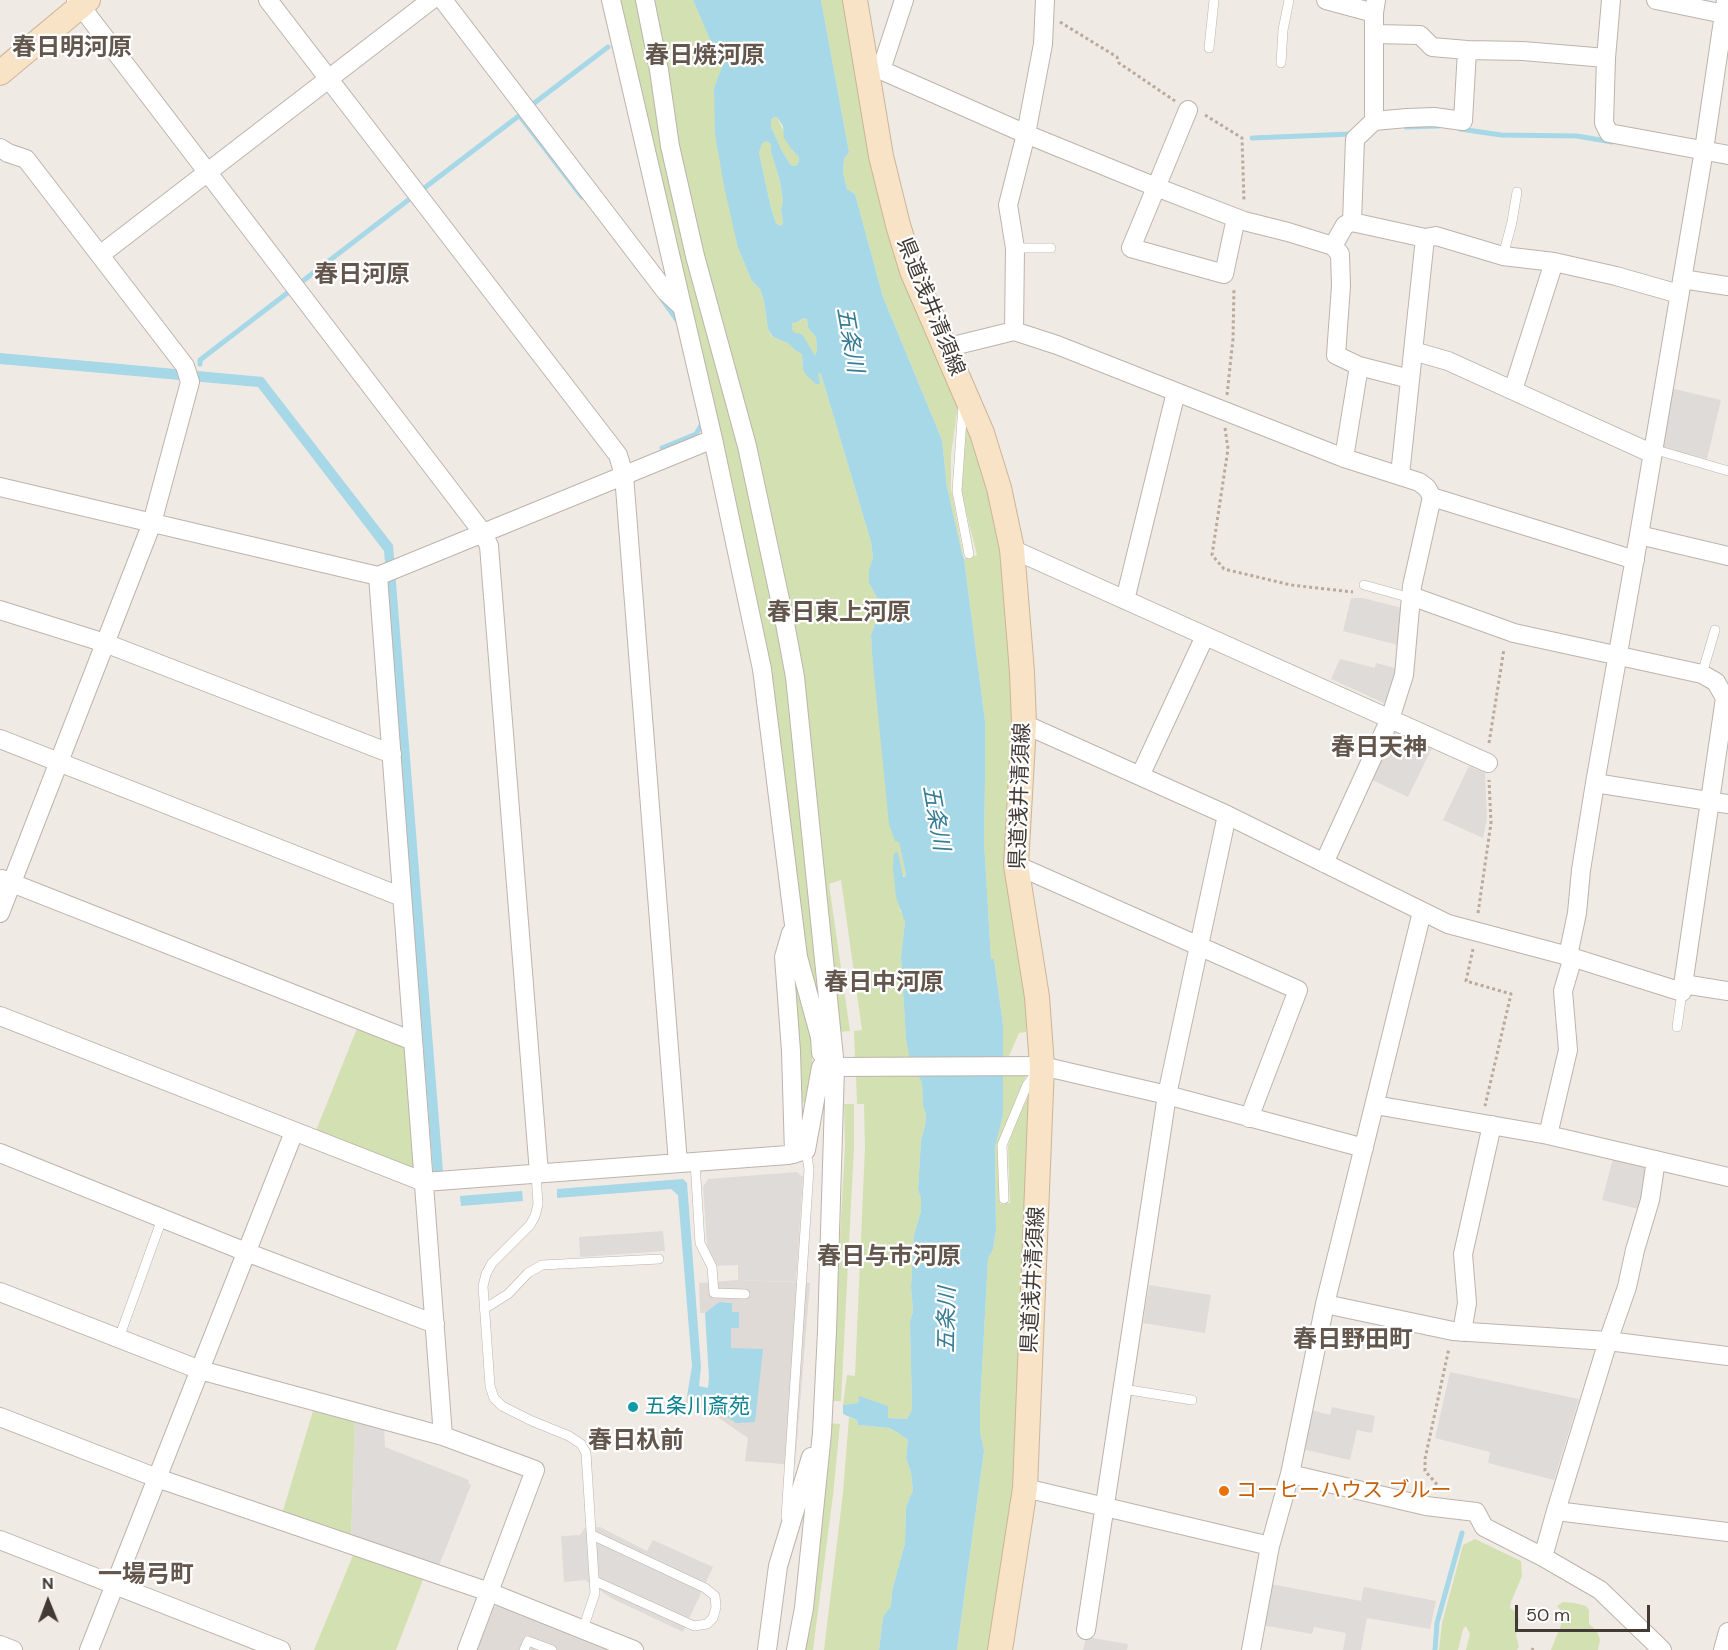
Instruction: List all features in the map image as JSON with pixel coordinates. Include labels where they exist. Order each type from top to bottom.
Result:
[{"type":"main road","name":"県道浅井清須線","points":[[855,0],[873,66],[881,156],[898,225],[912,272],[982,433],[999,488],[1012,549],[1024,724],[1016,865],[1037,997],[1025,1488],[1000,1650]]},
{"type":"main road","points":[[0,73],[82,2]]},
{"type":"street","points":[[268,0],[618,455],[624,475],[686,1163]]},
{"type":"street","points":[[100,255],[431,0]]},
{"type":"street","points":[[443,0],[666,292],[681,306]]},
{"type":"street","points":[[611,0],[713,439],[762,669],[798,957],[820,1037],[833,1067],[800,1152]]},
{"type":"street","points":[[645,0],[659,70],[670,146],[695,256],[747,446],[793,665],[833,1067],[827,1331],[822,1433],[804,1608],[796,1650]]},
{"type":"street","points":[[904,0],[873,66],[1026,134],[1156,187],[1236,218],[1333,246],[1340,254],[1341,286],[1336,355],[1359,366],[1410,379]]},
{"type":"street","points":[[1014,331],[1015,248],[1008,205],[1026,134],[1044,44],[1045,0]]},
{"type":"street","points":[[1326,0],[1375,7],[1374,121]]},
{"type":"street","points":[[1611,0],[1604,123],[1609,133],[1728,155]]},
{"type":"street","points":[[1548,1135],[1568,1050],[1563,991],[1577,914],[1581,870],[1681,287],[1725,13],[1656,0]]},
{"type":"street","points":[[82,2],[207,172],[483,533],[489,546],[538,1173]]},
{"type":"street","points":[[1374,34],[1420,35],[1432,47],[1606,58]]},
{"type":"street","points":[[1352,222],[1354,139],[1374,121],[1434,117],[1463,121],[1467,50]]},
{"type":"street","points":[[1188,110],[1131,248],[1224,274],[1236,218]]},
{"type":"street","points":[[0,148],[27,159],[187,374],[152,523],[59,762],[6,881],[0,913]]},
{"type":"street","points":[[1333,246],[1345,225],[1352,222],[1425,238],[1436,236],[1503,256],[1554,262],[1616,276],[1681,287],[1728,286]]},
{"type":"street","points":[[1400,475],[1425,238]]},
{"type":"street","points":[[1513,390],[1554,262]]},
{"type":"street","points":[[945,348],[1014,331],[1057,345],[1344,458],[1419,482],[1427,488],[1432,497],[1412,586],[1404,675],[1390,719],[1324,863]]},
{"type":"street","points":[[1413,351],[1448,361],[1653,452]]},
{"type":"street","points":[[1344,458],[1359,366]]},
{"type":"street","points":[[1125,600],[1176,392]]},
{"type":"street","points":[[0,487],[152,523],[388,572],[713,439]]},
{"type":"street","points":[[1432,497],[1635,560]]},
{"type":"street","points":[[1639,535],[1728,556]]},
{"type":"street","points":[[1012,549],[1488,763]]},
{"type":"street","points":[[388,572],[392,754],[443,1436]]},
{"type":"street","points":[[1411,597],[1514,633],[1702,674],[1716,682],[1725,698],[1683,988]]},
{"type":"street","points":[[0,610],[105,643],[392,754]]},
{"type":"street","points":[[1140,776],[1205,636]]},
{"type":"street","points":[[1024,724],[1227,815],[1448,924],[1683,988],[1728,991]]},
{"type":"street","points":[[0,739],[402,897]]},
{"type":"street","points":[[1595,783],[1728,804]]},
{"type":"street","points":[[1086,1630],[1167,1095],[1227,815]]},
{"type":"street","points":[[1016,865],[1298,990],[1249,1118]]},
{"type":"street","points":[[6,881],[413,1041]]},
{"type":"street","points":[[1251,1650],[1270,1546],[1290,1474],[1325,1304],[1422,912]]},
{"type":"street","points":[[794,919],[784,957],[800,1152]]},
{"type":"street","points":[[0,1016],[424,1182],[686,1163],[800,1152]]},
{"type":"street","points":[[833,1067],[1035,1066],[1167,1095],[1364,1148]]},
{"type":"street","points":[[1375,1105],[1548,1135],[1728,1177]]},
{"type":"street","points":[[1457,1332],[1467,1303],[1463,1254],[1487,1124]]},
{"type":"street","points":[[89,1650],[294,1131]]},
{"type":"street","points":[[0,1153],[246,1252],[435,1324]]},
{"type":"street","points":[[1543,1557],[1608,1341],[1627,1287],[1650,1200],[1656,1160]]},
{"type":"street","points":[[0,1292],[200,1370],[443,1436],[535,1470],[467,1650]]},
{"type":"street","points":[[1325,1304],[1457,1332],[1608,1341],[1728,1356]]},
{"type":"street","points":[[0,1417],[157,1478],[489,1592],[634,1650]]},
{"type":"street","points":[[767,1650],[778,1566],[810,1461],[822,1433]]},
{"type":"street","points":[[1290,1474],[1426,1506],[1476,1512],[1484,1527],[1600,1590],[1662,1650]]},
{"type":"street","points":[[1025,1488],[1270,1546]]},
{"type":"street","points":[[1556,1511],[1728,1532]]},
{"type":"street","points":[[0,1540],[281,1650]]},
{"type":"street","points":[[1723,1650],[1728,1632]]},
{"type":"street","points":[[0,1645],[14,1650]]},
{"type":"lane","points":[[1209,48],[1214,0]]},
{"type":"lane","points":[[1281,63],[1283,30],[1289,0]]},
{"type":"lane","points":[[1503,256],[1517,192]]},
{"type":"lane","points":[[1015,248],[1051,248]]},
{"type":"lane","points":[[964,390],[957,490],[969,554]]},
{"type":"lane","points":[[1653,452],[1728,471]]},
{"type":"lane","points":[[1364,585],[1411,597]]},
{"type":"lane","points":[[1702,674],[1715,630]]},
{"type":"lane","points":[[1677,1027],[1683,988]]},
{"type":"lane","points":[[1004,1199],[1002,1145],[1035,1066]]},
{"type":"lane","points":[[784,1546],[809,1169],[800,1152]]},
{"type":"lane","points":[[686,1163],[700,1243],[712,1267],[714,1293],[745,1294]]},
{"type":"lane","points":[[538,1173],[538,1204],[535,1216],[530,1225],[492,1263],[483,1286],[490,1386],[494,1398],[502,1406],[532,1422],[569,1436],[581,1444],[586,1453],[595,1593],[583,1629]]},
{"type":"lane","points":[[119,1338],[162,1218]]},
{"type":"lane","points":[[484,1309],[508,1294],[528,1273],[542,1265],[659,1259]]},
{"type":"lane","points":[[1123,1389],[1191,1400]]},
{"type":"lane","points":[[592,1535],[705,1588],[715,1596],[716,1607],[713,1618],[707,1624],[694,1626],[595,1581]]},
{"type":"lane","points":[[524,1650],[528,1641],[552,1650]]},
{"type":"path","points":[[1477,932],[1466,981],[1511,994],[1487,1124]]},
{"type":"path","points":[[1457,1332],[1425,1459],[1425,1471],[1460,1510]]},
{"type":"shaded area","points":[[1670,388],[1721,400],[1707,459],[1662,449]]},
{"type":"shaded area","points":[[1351,598],[1363,598],[1406,609],[1402,646],[1343,631]]},
{"type":"shaded area","points":[[1340,659],[1375,668],[1376,663],[1398,669],[1390,700],[1384,703],[1331,679]]},
{"type":"shaded area","points":[[1398,732],[1432,748],[1408,797],[1368,778],[1390,734]]},
{"type":"shaded area","points":[[1469,766],[1485,773],[1487,819],[1483,838],[1443,820]]},
{"type":"shaded area","points":[[1614,1155],[1646,1163],[1649,1169],[1642,1210],[1602,1200]]},
{"type":"shaded area","points":[[797,1172],[803,1177],[796,1282],[738,1280],[738,1265],[717,1266],[707,1245],[703,1187],[708,1179]]},
{"type":"shaded area","points":[[663,1231],[665,1251],[580,1257],[579,1237]]},
{"type":"shaded area","points":[[738,1280],[810,1283],[795,1465],[745,1461],[748,1438],[700,1405],[685,1403],[687,1396],[700,1398],[707,1402],[731,1349],[731,1328],[739,1328],[739,1313],[732,1312],[732,1303],[719,1302],[705,1313],[700,1313],[699,1283]]},
{"type":"shaded area","points":[[1149,1285],[1211,1295],[1205,1333],[1143,1323]]},
{"type":"shaded area","points":[[1450,1372],[1579,1399],[1554,1480],[1488,1463],[1490,1452],[1435,1438]]},
{"type":"shaded area","points":[[1332,1407],[1375,1416],[1372,1433],[1357,1430],[1350,1460],[1302,1449],[1311,1410],[1330,1415]]},
{"type":"shaded area","points":[[355,1422],[384,1429],[385,1447],[469,1480],[468,1483],[471,1485],[438,1568],[351,1539]]},
{"type":"shaded area","points":[[600,1527],[647,1551],[653,1540],[713,1567],[683,1632],[611,1598],[585,1580],[564,1582],[561,1536],[580,1535],[585,1528]]},
{"type":"shaded area","points":[[1270,1584],[1361,1601],[1364,1587],[1436,1601],[1430,1629],[1367,1618],[1361,1650],[1343,1650],[1346,1633],[1314,1627],[1312,1634],[1262,1625]]},
{"type":"shaded area","points":[[500,1605],[617,1650],[477,1650],[494,1607]]},
{"type":"shaded area","points":[[1086,1637],[1128,1644],[1127,1650],[1083,1650]]},
{"type":"green space","points":[[617,0],[638,0],[743,453],[790,689],[826,1035],[805,956],[770,680]]},
{"type":"green space","points":[[650,0],[693,0],[723,67],[714,88],[738,248],[752,281],[760,289],[768,329],[772,337],[789,343],[802,354],[803,369],[821,374],[871,542],[873,557],[869,570],[869,583],[879,601],[877,618],[871,635],[872,654],[906,876],[902,876],[900,911],[905,922],[901,957],[906,1039],[911,1059],[855,1059],[854,1031],[862,1030],[841,880],[829,884],[850,1031],[838,1032],[798,668],[675,144]]},
{"type":"green space","points":[[821,0],[844,0],[879,197],[904,276],[958,405],[951,455],[951,488],[964,559],[947,487],[942,440],[883,297],[855,194],[847,189],[843,173],[844,159],[849,152]]},
{"type":"green space","points":[[777,117],[793,151],[799,157],[798,165],[790,164],[782,151],[771,127],[771,120]]},
{"type":"green space","points":[[766,141],[771,144],[771,152],[780,181],[783,223],[780,226],[776,223],[771,208],[759,153],[762,144]]},
{"type":"green space","points":[[807,318],[808,328],[816,337],[815,357],[791,330],[792,322]]},
{"type":"green space","points":[[969,429],[989,482],[1003,553],[1015,717],[1007,805],[1006,860],[1027,994],[1026,1032],[1019,1033],[1009,1056],[1003,1056],[1003,1025],[994,959],[991,959],[984,841],[985,721],[964,559],[977,555],[961,492],[966,431]]},
{"type":"green space","points":[[794,969],[799,970],[812,1045],[807,1103],[801,1102]]},
{"type":"green space","points":[[358,1026],[401,1043],[406,1048],[416,1166],[411,1170],[315,1133]]},
{"type":"green space","points":[[918,1073],[922,1083],[926,1115],[921,1140],[918,1190],[921,1198],[921,1211],[914,1235],[911,1287],[912,1410],[907,1419],[888,1418],[888,1406],[859,1397],[858,1403],[843,1405],[847,1375],[855,1376],[865,1147],[864,1104],[857,1104],[856,1075]]},
{"type":"green space","points":[[1003,1076],[1026,1076],[999,1146],[1000,1204],[1010,1203],[1008,1146],[1029,1095],[1032,1110],[1012,1494],[988,1650],[957,1650],[984,1452],[980,1432],[980,1406],[988,1258],[993,1249],[996,1230],[995,1147],[1003,1115]]},
{"type":"green space","points":[[844,1104],[854,1104],[854,1146],[841,1401],[831,1401],[845,1146]]},
{"type":"green space","points":[[313,1411],[355,1422],[351,1539],[282,1514]]},
{"type":"green space","points":[[849,1417],[857,1420],[858,1425],[888,1428],[908,1440],[906,1457],[913,1490],[906,1507],[905,1543],[892,1591],[891,1606],[883,1617],[879,1650],[824,1650],[843,1493]]},
{"type":"green space","points":[[829,1423],[840,1424],[833,1495],[813,1650],[803,1650]]},
{"type":"green space","points":[[1475,1539],[1521,1561],[1522,1576],[1510,1608],[1517,1613],[1519,1621],[1516,1635],[1519,1647],[1517,1650],[1466,1650],[1470,1634],[1466,1626],[1463,1629],[1458,1650],[1439,1650],[1442,1623],[1463,1545]]},
{"type":"green space","points":[[354,1553],[424,1577],[396,1650],[314,1650]]},
{"type":"green space","points":[[1563,1602],[1586,1606],[1589,1610],[1589,1624],[1597,1631],[1600,1640],[1598,1650],[1551,1650],[1565,1615],[1557,1606]]},
{"type":"water","name":"五条川","points":[[693,0],[821,0],[849,152],[844,159],[843,173],[847,189],[855,194],[883,297],[942,440],[947,487],[964,559],[985,721],[984,841],[991,959],[994,959],[1003,1025],[1003,1115],[995,1147],[996,1230],[993,1249],[988,1259],[980,1406],[980,1432],[984,1451],[957,1650],[879,1650],[883,1617],[891,1606],[892,1591],[905,1543],[906,1507],[913,1490],[906,1457],[908,1440],[889,1428],[858,1425],[857,1420],[843,1414],[843,1405],[858,1403],[859,1396],[888,1406],[888,1418],[907,1419],[912,1410],[911,1287],[914,1235],[921,1211],[921,1198],[918,1190],[921,1140],[926,1115],[922,1083],[909,1055],[906,1039],[901,957],[905,922],[896,897],[894,853],[898,853],[903,877],[906,876],[899,842],[895,841],[889,824],[872,654],[871,635],[877,618],[879,601],[869,583],[869,570],[873,557],[871,542],[821,374],[818,373],[820,384],[816,384],[803,369],[802,354],[788,343],[773,337],[768,329],[760,289],[752,281],[738,248],[715,134],[714,88],[722,67]],"holes":[[[777,117],[783,126],[784,138],[799,157],[798,165],[790,164],[782,151],[771,127],[771,120]],[[766,141],[771,144],[771,152],[780,181],[783,201],[781,209],[783,223],[780,226],[776,223],[771,208],[759,153],[762,144]],[[804,318],[807,319],[808,328],[816,337],[815,356],[802,334],[792,330],[792,323]]]},
{"type":"water","points":[[0,353],[263,377],[393,545],[443,1171],[433,1171],[384,551],[258,387],[0,364]]},
{"type":"water","points":[[683,1179],[687,1183],[701,1367],[699,1386],[708,1388],[709,1378],[705,1313],[719,1302],[732,1303],[732,1312],[739,1312],[739,1328],[731,1328],[731,1348],[763,1349],[755,1422],[736,1423],[700,1398],[687,1396],[692,1366],[678,1195],[671,1189],[557,1198],[557,1189]]},
{"type":"water","points":[[522,1191],[523,1201],[461,1206],[460,1196]]},
{"type":"waterway","points":[[533,104],[608,47]]},
{"type":"waterway","points":[[519,115],[582,197]]},
{"type":"waterway","points":[[423,189],[520,115]]},
{"type":"waterway","points":[[1406,127],[1439,126]]},
{"type":"waterway","points":[[1460,129],[1501,135],[1577,136],[1612,142]]},
{"type":"waterway","points":[[1252,138],[1351,134]]},
{"type":"waterway","points":[[304,280],[411,198]]},
{"type":"waterway","points":[[200,364],[200,360],[290,291]]},
{"type":"waterway","points":[[662,299],[679,323]]},
{"type":"waterway","points":[[662,448],[696,434],[703,422],[702,419]]},
{"type":"waterway","points":[[1435,1650],[1437,1623],[1462,1533]]},
{"type":"place","name":"五条川斎苑","points":[[633,1407]]},
{"type":"place","name":"コーヒーハウス ブルー","points":[[1224,1491]]},
{"type":"district","name":"春日明河原","points":[[72,49]]},
{"type":"district","name":"春日焼河原","points":[[705,57]]},
{"type":"district","name":"春日河原","points":[[362,276]]},
{"type":"district","name":"春日東上河原","points":[[839,614]]},
{"type":"district","name":"春日天神","points":[[1379,749]]},
{"type":"district","name":"春日中河原","points":[[884,984]]},
{"type":"district","name":"春日与市河原","points":[[889,1258]]},
{"type":"district","name":"春日野田町","points":[[1353,1341]]},
{"type":"district","name":"春日杁前","points":[[636,1442]]},
{"type":"district","name":"一場弓町","points":[[146,1576]]}]
